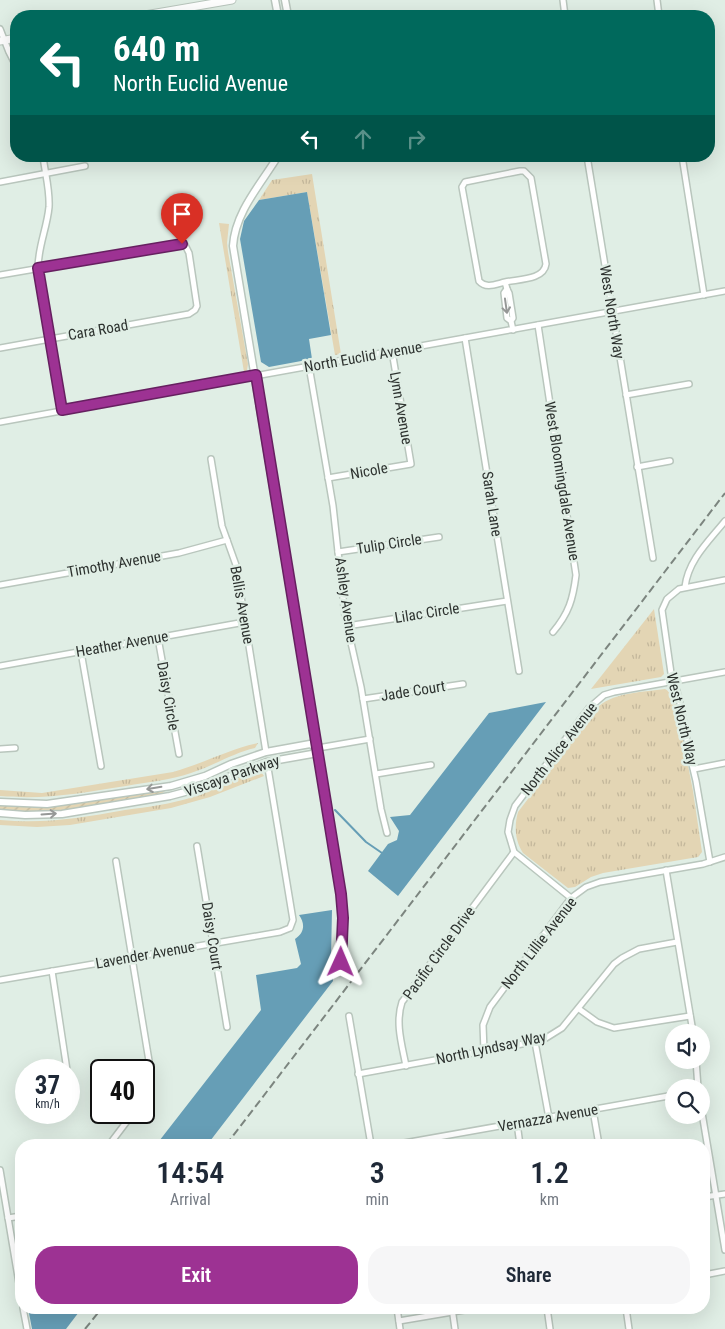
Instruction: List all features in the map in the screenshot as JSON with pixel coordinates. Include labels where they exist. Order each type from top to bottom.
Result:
[{"type":"main road","points":[[174,10],[232,0]]},
{"type":"street","points":[[184,0],[185,8]]},
{"type":"street","points":[[0,29],[2,41],[10,55]]},
{"type":"street","points":[[44,162],[49,206],[38,268],[62,410]]},
{"type":"street","points":[[274,162],[241,214],[234,235],[233,246],[343,906],[341,962]]},
{"type":"street","name":"West North Way","points":[[589,162],[653,558]]},
{"type":"street","points":[[683,162],[704,295]]},
{"type":"street","points":[[0,182],[85,166]]},
{"type":"street","points":[[520,171],[531,178],[546,264],[545,270],[538,276],[505,282],[486,286],[478,281],[462,187],[465,182],[473,179],[520,171]]},
{"type":"street","name":"Cara Road","points":[[0,348],[189,314],[195,310],[197,300],[189,253],[185,245],[177,244],[38,268]]},
{"type":"street","points":[[0,275],[38,268]]},
{"type":"street","points":[[505,282],[509,293],[513,330]]},
{"type":"street","name":"North Euclid Avenue","points":[[0,422],[725,291]]},
{"type":"street","name":"West Bloomingdale Avenue","points":[[538,325],[576,575],[570,607],[553,632]]},
{"type":"street","name":"Sarah Lane","points":[[465,338],[519,671]]},
{"type":"street","name":"Lynn Avenue","points":[[392,351],[411,464]]},
{"type":"street","name":"Ashley Avenue","points":[[310,366],[328,478],[347,626],[363,699],[387,833]]},
{"type":"street","points":[[626,395],[689,384]]},
{"type":"street","name":"Bellis Avenue","points":[[210,459],[220,517],[236,565],[266,752]]},
{"type":"street","points":[[637,468],[670,461]]},
{"type":"street","name":"Nicole","points":[[328,478],[411,464]]},
{"type":"street","points":[[725,520],[692,563],[686,576],[685,587],[725,580]]},
{"type":"street","name":"Tulip Circle","points":[[338,552],[439,537]]},
{"type":"street","name":"Timothy Avenue","points":[[0,584],[179,553],[227,540]]},
{"type":"street","name":"West North Way","points":[[685,587],[672,593],[663,605],[662,610],[673,681],[679,698],[694,769],[710,862]]},
{"type":"street","name":"Lilac Circle","points":[[347,626],[507,601]]},
{"type":"street","name":"Heather Avenue","points":[[0,666],[245,622]]},
{"type":"street","name":"Daisy Circle","points":[[158,638],[179,754]]},
{"type":"street","points":[[80,652],[101,766]]},
{"type":"street","name":"North Alice Avenue","points":[[514,852],[508,832],[515,806],[588,708],[604,695],[614,692],[725,672]]},
{"type":"street","name":"Jade Court","points":[[363,699],[463,684]]},
{"type":"street","points":[[318,748],[370,739]]},
{"type":"street","name":"Viscaya Parkway","points":[[0,802],[31,804],[68,802],[171,786],[205,776],[238,761],[266,752],[310,744],[318,748],[312,754],[267,762],[200,788],[170,796],[62,814],[25,815],[0,813]]},
{"type":"street","points":[[0,749],[15,748]]},
{"type":"street","name":"Lavender Avenue","points":[[0,980],[280,932],[290,928],[293,920],[267,762]]},
{"type":"street","points":[[694,769],[725,763]]},
{"type":"street","points":[[376,774],[431,765]]},
{"type":"street","points":[[170,796],[173,789],[200,781],[205,776]]},
{"type":"street","name":"Daisy Court","points":[[197,846],[227,1027]]},
{"type":"street","points":[[514,852],[571,898]]},
{"type":"street","name":"Pacific Circle Drive","points":[[406,1066],[399,1022],[399,1011],[402,1002],[514,852]]},
{"type":"street","name":"North Lillie Avenue","points":[[484,1051],[483,1025],[490,1007],[571,898],[586,887],[600,882],[710,862],[725,857]]},
{"type":"street","points":[[116,861],[148,1059]]},
{"type":"street","points":[[666,870],[692,1024]]},
{"type":"street","name":"North Lyndsay Way","points":[[358,1074],[535,1042],[556,1034],[579,1009],[614,964],[639,949],[677,942]]},
{"type":"street","points":[[52,972],[65,1059]]},
{"type":"street","points":[[579,1009],[597,1022],[614,1028],[690,1016]]},
{"type":"street","points":[[349,1016],[370,1139]]},
{"type":"street","points":[[535,1042],[549,1118]]},
{"type":"street","name":"Vernazza Avenue","points":[[440,1139],[665,1097]]},
{"type":"street","points":[[593,1110],[598,1139]]},
{"type":"street","points":[[517,1123],[519,1139]]},
{"type":"street","points":[[114,1139],[125,1124]]},
{"type":"street","points":[[704,1124],[706,1139]]},
{"type":"street","points":[[710,1160],[725,1250]]},
{"type":"street","points":[[0,1170],[15,1259]]},
{"type":"street","points":[[710,1197],[725,1194]]},
{"type":"street","points":[[8,1218],[15,1217]]},
{"type":"street","points":[[710,1274],[725,1271]]},
{"type":"street","points":[[24,1314],[27,1329]]},
{"type":"street","points":[[397,1314],[400,1329]]},
{"type":"street","points":[[399,1321],[430,1314]]},
{"type":"street","points":[[453,1314],[455,1329]]},
{"type":"street","points":[[548,1314],[550,1329]]},
{"type":"street","points":[[627,1314],[629,1329]]},
{"type":"green space","points":[[312,174],[341,354],[335,355],[307,192],[259,200],[272,180]]},
{"type":"green space","points":[[219,223],[229,224],[228,252],[248,364],[247,370],[244,372]]},
{"type":"green space","points":[[654,609],[664,674],[661,677],[591,689]]},
{"type":"green space","points":[[665,689],[675,699],[693,791],[702,852],[698,857],[603,873],[591,877],[575,887],[568,888],[523,853],[516,833],[518,812],[599,706],[622,695]]},
{"type":"green space","points":[[258,743],[255,748],[199,770],[167,779],[63,795],[33,797],[0,796],[0,790],[42,793],[173,772]]},
{"type":"green space","points":[[261,772],[264,776],[210,797],[171,808],[70,825],[37,827],[0,825],[0,820],[63,820],[168,803],[201,795],[245,776]]},
{"type":"green space","points":[[169,788],[161,794],[55,812],[34,813],[0,810],[0,805],[43,806],[64,804]]},
{"type":"water","points":[[307,192],[331,335],[309,339],[312,359],[269,367],[261,362],[240,239],[244,221],[259,200]]},
{"type":"water","points":[[546,702],[398,896],[368,871],[388,844],[397,840],[399,831],[390,817],[410,815],[489,713]]},
{"type":"water","points":[[332,910],[331,959],[333,981],[212,1139],[161,1139],[261,1010],[256,975],[297,968],[301,964],[295,939],[301,934],[303,928],[299,915]]},
{"type":"water","points":[[29,1314],[77,1314],[66,1329],[32,1329]]},
{"type":"waterway","points":[[335,810],[366,842],[382,853]]},
{"type":"railway","points":[[231,1139],[725,493]]},
{"type":"railway","points":[[85,1329],[97,1314]]},
{"type":"route","points":[[182,244],[38,268],[62,410],[256,375],[343,906],[341,962]]}]
